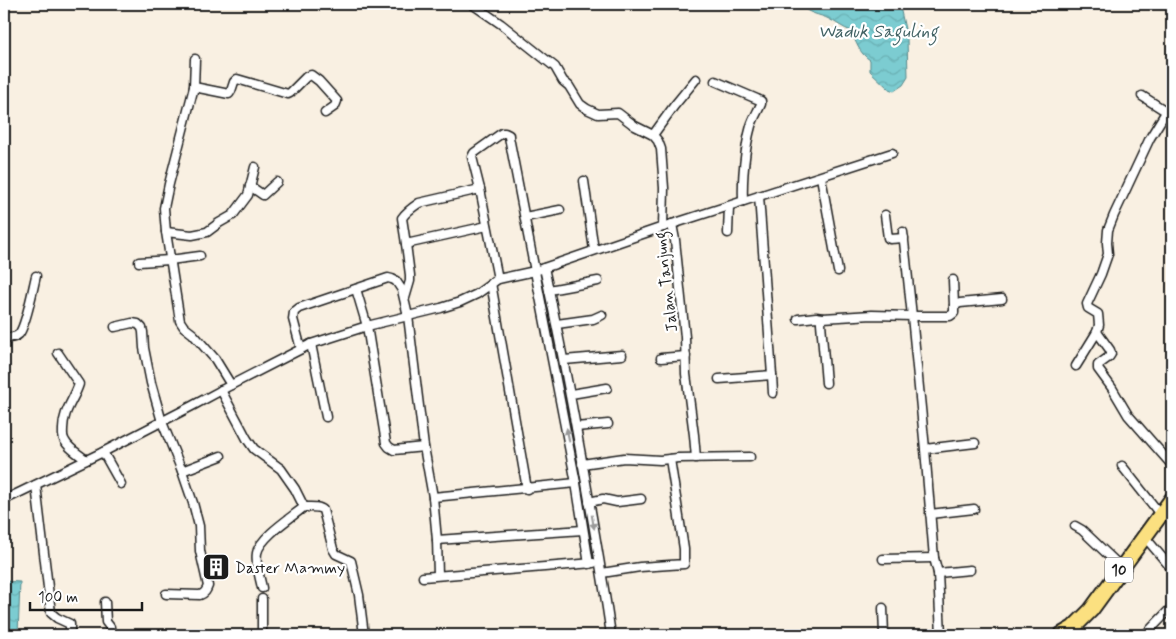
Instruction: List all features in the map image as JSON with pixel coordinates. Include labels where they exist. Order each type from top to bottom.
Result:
[{"type":"highway","name":"10","points":[[1061,635],[1073,628],[1091,610],[1172,499]]},
{"type":"street","points":[[472,4],[501,24],[555,67],[563,81],[570,86],[580,104],[598,114],[618,113],[658,141],[661,149],[664,188],[664,227]]},
{"type":"street","points":[[195,59],[194,87],[164,208],[166,232],[180,320],[184,327],[215,358],[230,385]]},
{"type":"street","points":[[194,87],[229,94],[237,79],[289,94],[306,77],[311,75],[337,101],[335,106],[325,114]]},
{"type":"street","points":[[653,136],[696,78]]},
{"type":"street","points":[[715,81],[761,102],[751,126],[748,141],[742,185],[743,201]]},
{"type":"street","points":[[1076,366],[1097,332],[1099,325],[1098,314],[1088,308],[1087,304],[1108,254],[1108,230],[1150,138],[1169,114],[1142,96]]},
{"type":"street","points":[[527,488],[487,226],[472,157],[502,133],[510,137],[576,483],[589,564]]},
{"type":"street","points":[[4,500],[103,452],[311,344],[367,326],[460,302],[477,294],[495,281],[535,271],[672,224],[892,153]]},
{"type":"street","points":[[166,232],[192,235],[207,232],[233,215],[248,195],[255,167]]},
{"type":"street","points":[[821,177],[838,271]]},
{"type":"street","points":[[584,180],[594,250]]},
{"type":"street","points":[[250,186],[263,195],[277,182]]},
{"type":"street","points":[[404,300],[410,275],[402,218],[419,203],[480,189]]},
{"type":"street","points":[[759,196],[773,393]]},
{"type":"street","points":[[728,233],[729,206]]},
{"type":"street","points":[[525,217],[560,210]]},
{"type":"street","points":[[884,215],[888,238],[890,240],[904,235],[934,558],[938,573],[941,635]]},
{"type":"street","name":"Jalan Tanjung","points":[[672,224],[696,458]]},
{"type":"street","points":[[406,244],[487,226]]},
{"type":"street","points":[[140,262],[200,256]]},
{"type":"street","points":[[544,268],[571,394],[611,635]]},
{"type":"street","points":[[4,338],[16,336],[21,331],[36,276]]},
{"type":"street","points":[[301,349],[293,319],[294,312],[302,306],[388,278],[396,281],[402,290],[408,316],[424,447],[433,497],[438,575]]},
{"type":"street","points":[[798,319],[872,315],[950,316],[954,313],[953,280]]},
{"type":"street","points":[[549,290],[598,281]]},
{"type":"street","points":[[356,289],[367,326],[386,443],[389,448],[394,450],[424,447]]},
{"type":"street","points":[[954,306],[960,303],[1002,299]]},
{"type":"street","points":[[557,324],[593,319],[602,315]]},
{"type":"street","points":[[823,318],[821,323],[826,383]]},
{"type":"street","points":[[115,327],[132,323],[138,324],[142,328],[151,383],[162,422],[182,471],[199,526],[200,551],[208,586],[204,593],[200,595],[166,594]]},
{"type":"street","points":[[1097,332],[1110,350],[1108,357],[1098,365],[1098,370],[1112,388],[1128,415],[1172,465]]},
{"type":"street","points":[[311,344],[326,417]]},
{"type":"street","points":[[58,353],[79,384],[64,416],[64,441],[86,460]]},
{"type":"street","points":[[564,360],[622,354]]},
{"type":"street","points":[[661,358],[686,356]]},
{"type":"street","points":[[719,379],[772,375]]},
{"type":"street","points":[[571,394],[607,388]]},
{"type":"street","points":[[221,390],[254,449],[281,469],[304,507]]},
{"type":"street","points":[[576,428],[608,424]]},
{"type":"street","points":[[925,449],[975,443]]},
{"type":"street","points":[[103,452],[121,484]]},
{"type":"street","points":[[182,471],[221,456]]},
{"type":"street","points":[[582,464],[624,458],[660,460],[750,458]]},
{"type":"street","points":[[602,573],[661,565],[683,565],[685,563],[670,459]]},
{"type":"street","points":[[1122,466],[1160,514]]},
{"type":"street","points":[[433,497],[576,483]]},
{"type":"street","points":[[36,485],[51,613],[70,624],[70,635]]},
{"type":"street","points":[[589,502],[606,499],[617,502],[641,499]]},
{"type":"street","points":[[262,588],[257,561],[260,545],[268,536],[304,507],[318,507],[322,510],[333,550],[336,554],[351,561],[359,595],[364,635]]},
{"type":"street","points":[[930,514],[974,509]]},
{"type":"street","points":[[1075,526],[1082,530],[1121,567]]},
{"type":"street","points":[[437,540],[583,530]]},
{"type":"street","points":[[1144,536],[1172,569]]},
{"type":"street","points":[[883,560],[934,558]]},
{"type":"street","points":[[423,577],[600,562]]},
{"type":"street","points":[[938,573],[970,570]]},
{"type":"street","points":[[262,599],[262,635]]},
{"type":"street","points":[[104,602],[106,622],[110,627],[110,635]]},
{"type":"street","points":[[1145,635],[1172,607]]},
{"type":"street","points":[[883,608],[884,635]]},
{"type":"water","name":"Waduk Saguling","points":[[801,4],[897,4],[900,7],[907,38],[908,77],[903,85],[894,91],[889,89],[870,71],[870,60],[860,51],[851,31],[825,17],[806,10]]},
{"type":"water","points":[[4,581],[20,582],[18,635],[4,635]]},
{"type":"place","name":"Daster Mammy","points":[[216,567]]}]
